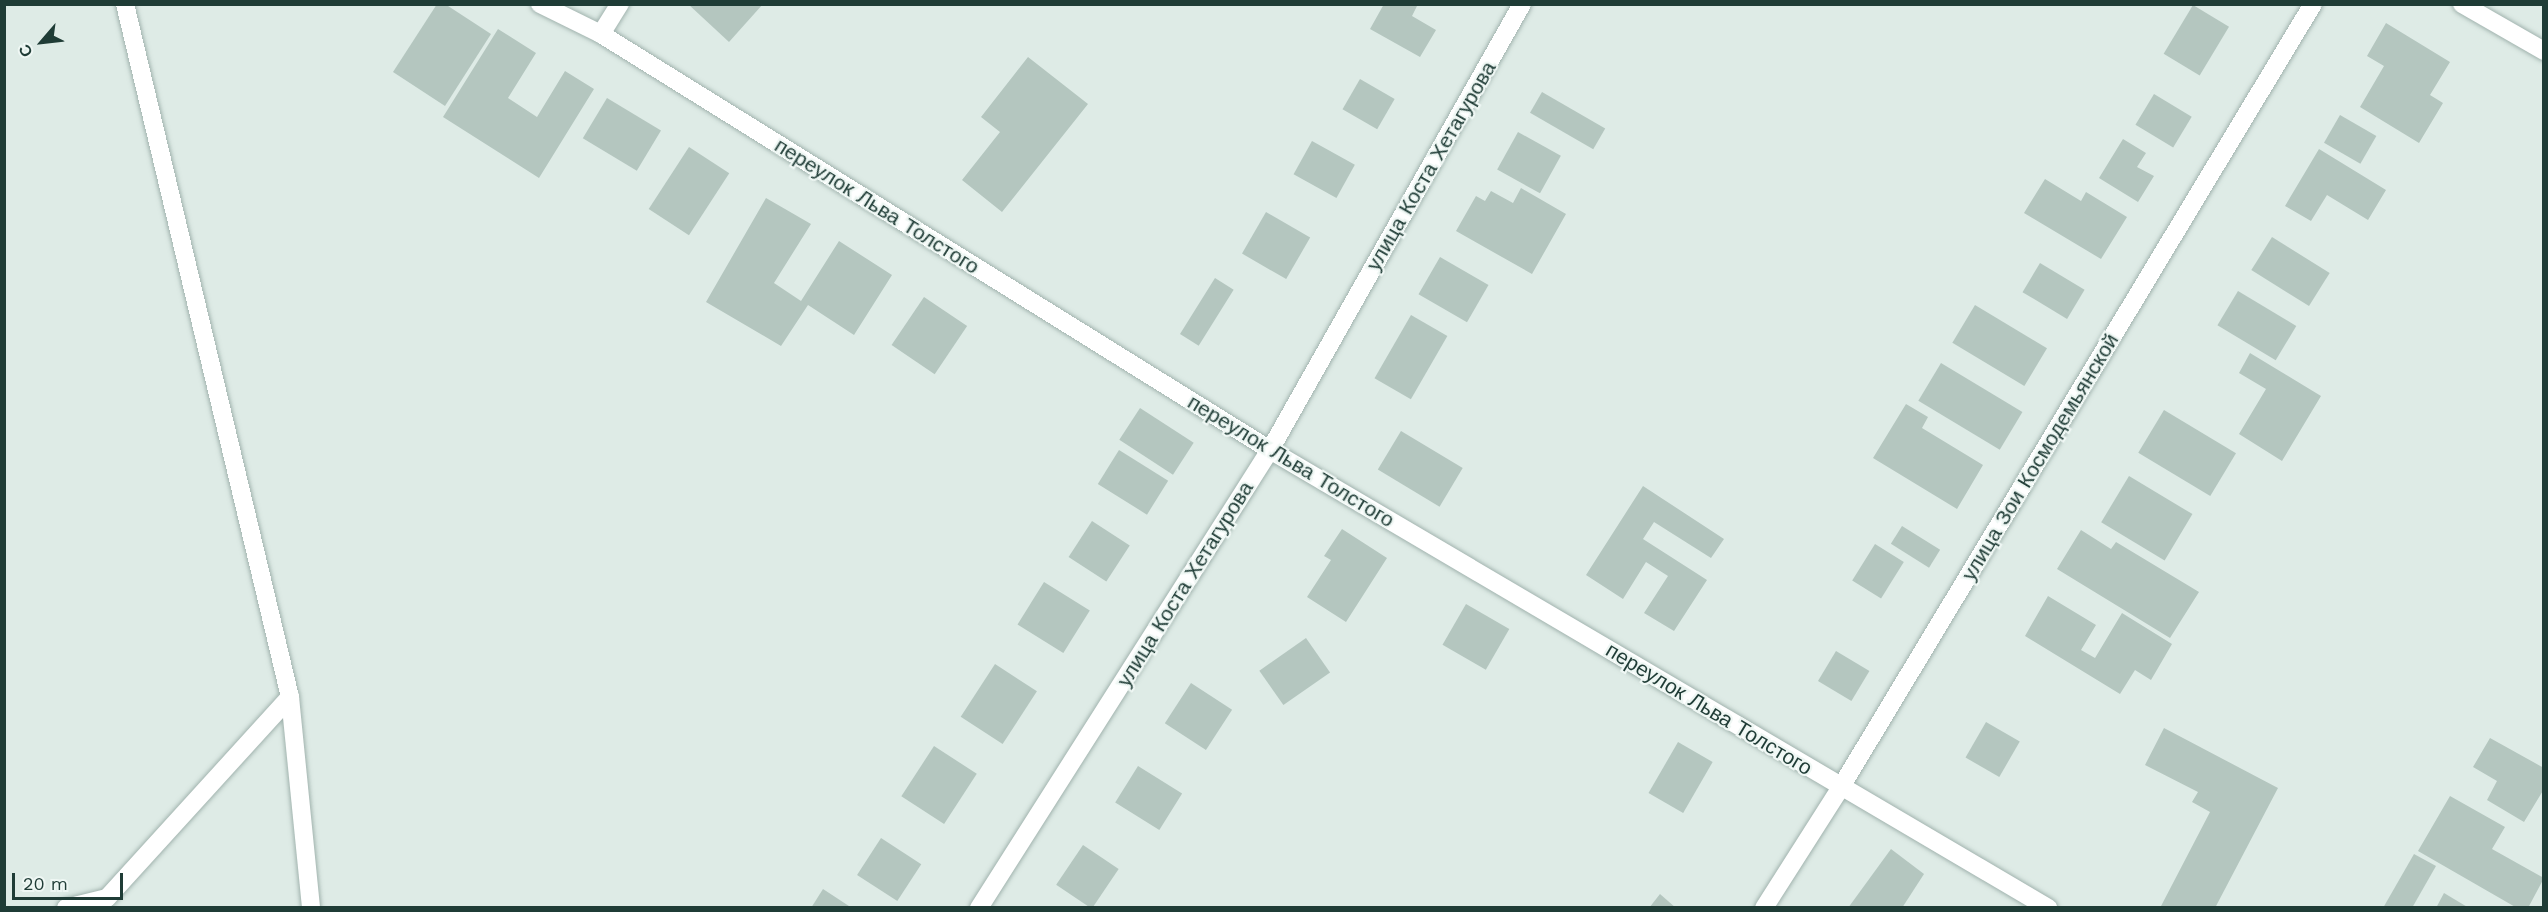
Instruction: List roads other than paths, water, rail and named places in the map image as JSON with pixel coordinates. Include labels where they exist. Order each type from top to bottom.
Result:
[{"type":"street","points":[[125,4],[290,697],[311,908]]},
{"type":"street","name":"переулок Льва Толстого","points":[[540,4],[601,34],[1270,450],[2048,908]]},
{"type":"street","points":[[601,34],[620,4]]},
{"type":"street","name":"улица Коста Хетагурова","points":[[979,908],[1270,450],[1522,4]]},
{"type":"street","name":"улица Зои Космодемьянской","points":[[1764,908],[1841,787],[2313,4]]},
{"type":"street","points":[[2462,4],[2544,51]]},
{"type":"street","points":[[66,908],[107,898],[290,697]]}]
